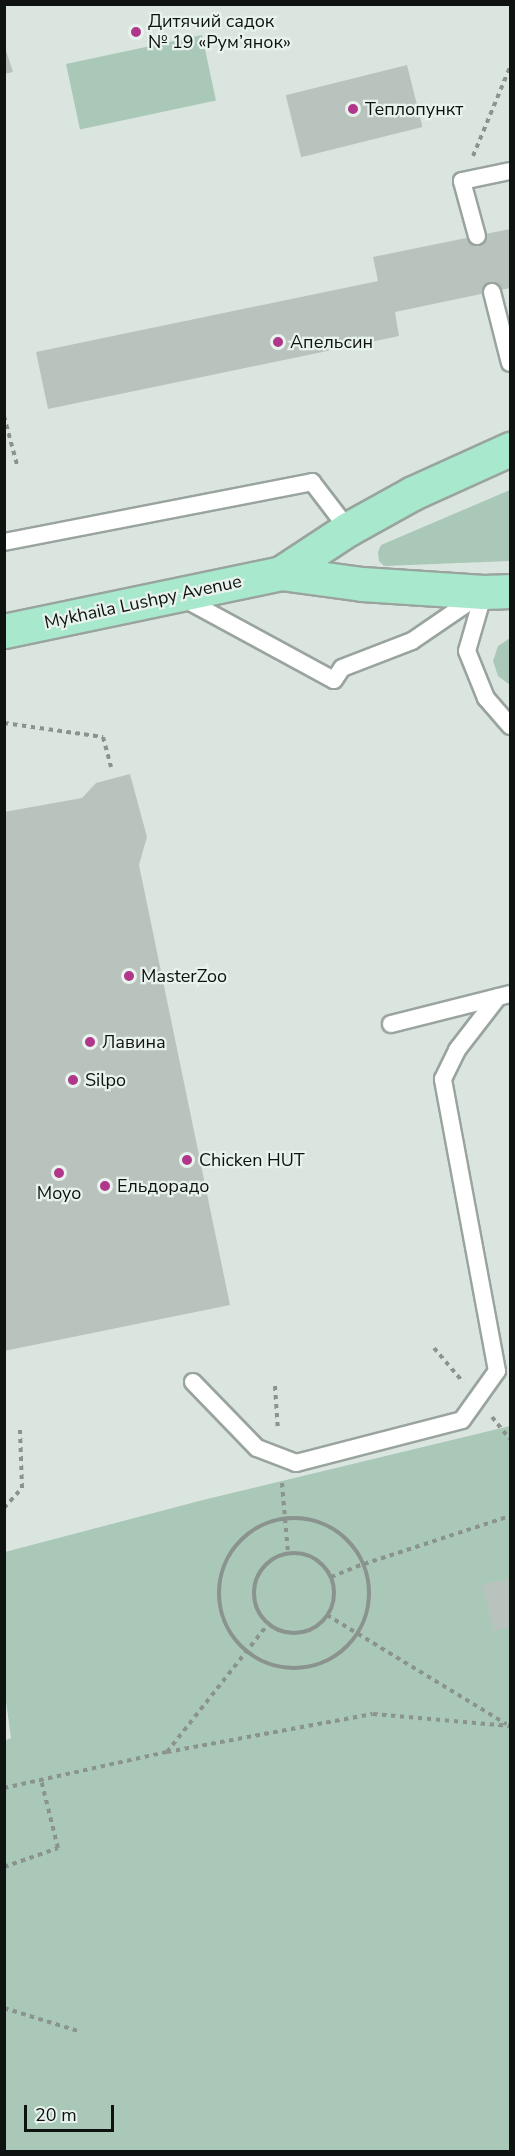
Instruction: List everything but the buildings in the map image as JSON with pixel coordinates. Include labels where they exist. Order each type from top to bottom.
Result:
[{"type":"main road","name":"Mykhaila Lushpy Avenue","points":[[281,573],[348,529],[413,493],[510,449]]},
{"type":"main road","name":"Mykhaila Lushpy Avenue","points":[[4,631],[281,573],[362,584],[497,591]]},
{"type":"lane","points":[[477,236],[462,181],[510,171]]},
{"type":"lane","points":[[492,292],[510,363]]},
{"type":"lane","points":[[4,542],[312,482],[348,529]]},
{"type":"lane","points":[[176,594],[334,680],[342,668],[412,641],[497,591]]},
{"type":"lane","points":[[497,591],[467,651],[486,698],[510,726]]},
{"type":"lane","points":[[391,1024],[504,996]]},
{"type":"lane","points":[[193,1382],[257,1448],[297,1463],[462,1420],[497,1371],[443,1079],[457,1050],[504,996]]},
{"type":"path","points":[[462,181],[510,67]]},
{"type":"path","points":[[4,416],[17,465]]},
{"type":"path","points":[[4,723],[103,737],[111,767]]},
{"type":"path","points":[[4,1508],[22,1488],[20,1430]]},
{"type":"path","points":[[331,1577],[510,1516]]},
{"type":"path","points":[[309,1518],[332,1527],[351,1543],[364,1564],[369,1588],[367,1613],[357,1635],[339,1653],[317,1665],[292,1669],[276,1666],[246,1652],[229,1633],[219,1609],[218,1584],[225,1560],[239,1539],[260,1525],[276,1520],[309,1518]]},
{"type":"path","points":[[302,1553],[314,1558],[331,1577],[333,1603],[327,1615],[318,1625],[306,1631],[293,1633],[268,1624],[259,1614],[254,1602],[257,1575],[265,1564],[276,1556],[302,1553]]},
{"type":"path","points":[[327,1615],[510,1726]]},
{"type":"path","points":[[167,1752],[268,1624]]},
{"type":"path","points":[[4,1788],[167,1752],[373,1714],[510,1726]]},
{"type":"path","points":[[4,1867],[58,1848],[41,1780]]},
{"type":"path","points":[[4,2008],[78,2031]]},
{"type":"green space","points":[[202,35],[216,101],[80,129],[66,64]]},
{"type":"green space","points":[[510,490],[510,561],[384,566],[379,561],[378,552],[381,545]]},
{"type":"green space","points":[[510,638],[510,685],[498,676],[493,661],[498,646]]},
{"type":"green space","points":[[510,1426],[510,2151],[5,2151],[4,1741],[11,1738],[4,1687],[5,1552],[203,1500]]},
{"type":"place","name":"Дитячий садок № 19 «Рум’янок»","points":[[136,32]]},
{"type":"place","name":"Теплопункт","points":[[353,109]]},
{"type":"place","name":"Апельсин","points":[[278,342]]},
{"type":"place","name":"MasterZoo","points":[[129,976]]},
{"type":"place","name":"Лавина","points":[[90,1042]]},
{"type":"place","name":"Silpo","points":[[73,1080]]},
{"type":"place","name":"Chicken HUT","points":[[187,1160]]},
{"type":"place","name":"Moyo","points":[[59,1173]]},
{"type":"place","name":"Ельдорадо","points":[[105,1186]]}]
